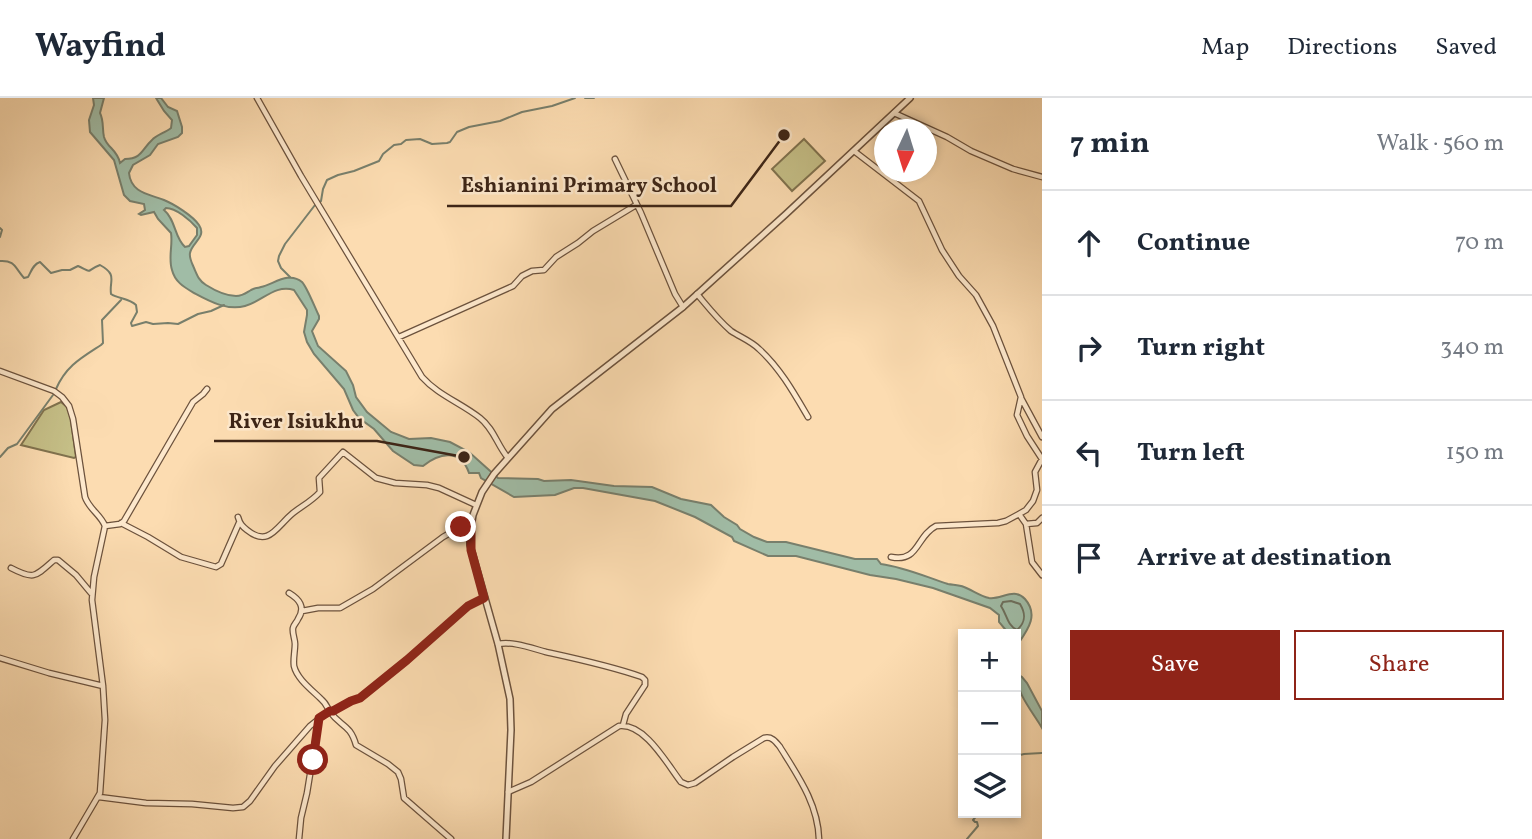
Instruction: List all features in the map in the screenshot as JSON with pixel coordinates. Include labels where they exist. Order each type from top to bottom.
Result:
[{"type":"street","points":[[257,98],[301,176],[428,384],[479,417],[488,426],[508,458]]},
{"type":"street","points":[[506,839],[511,711],[498,644],[471,550],[471,522],[488,482],[552,409],[683,307],[910,98]]},
{"type":"street","points":[[894,113],[1000,164],[1042,177]]},
{"type":"street","points":[[854,150],[919,201],[952,265],[985,310],[1021,397],[1042,437]]},
{"type":"street","points":[[615,159],[683,307]]},
{"type":"street","points":[[399,337],[513,286],[527,274],[544,270],[556,257],[636,205]]},
{"type":"street","points":[[697,294],[722,322],[768,358],[783,376],[808,417]]},
{"type":"street","points":[[0,371],[54,391],[69,406],[85,498],[105,526],[92,594],[105,720],[99,797],[73,839]]},
{"type":"street","points":[[121,523],[132,509],[193,402],[207,388]]},
{"type":"street","points":[[891,557],[906,558],[930,529],[936,526],[998,523],[1026,510],[1037,490],[1035,472],[1042,461],[1017,415],[1021,397]]},
{"type":"street","points":[[105,526],[121,523],[181,557],[216,567],[221,564],[239,520],[257,537],[272,534],[289,516],[316,496],[320,491],[318,478],[343,452],[376,478],[439,488],[476,505]]},
{"type":"street","points":[[1019,514],[1026,524],[1032,562],[1042,575]]},
{"type":"street","points":[[1026,524],[1037,523],[1042,517]]},
{"type":"street","points":[[302,611],[317,607],[340,608],[373,589],[443,537],[471,522]]},
{"type":"street","points":[[11,568],[32,576],[58,560],[76,575],[92,594]]},
{"type":"street","points":[[289,593],[299,600],[302,611],[293,627],[294,667],[299,676],[346,726],[354,736],[356,745],[398,772],[404,798],[451,839]]},
{"type":"street","points":[[99,797],[146,803],[243,807],[275,766],[319,718],[360,698],[468,606],[484,598]]},
{"type":"street","points":[[498,644],[508,643],[539,650],[644,678],[645,685],[626,714],[623,725]]},
{"type":"street","points":[[0,658],[103,686]]},
{"type":"street","points":[[299,839],[300,818],[312,771],[319,718]]},
{"type":"street","points":[[508,792],[531,782],[612,729],[623,725],[633,727],[650,742],[685,785],[695,783],[764,738],[772,738],[810,798],[818,823],[819,839]]},
{"type":"shaded area","points":[[804,139],[825,161],[792,191],[772,169]]},
{"type":"shaded area","points":[[61,402],[70,413],[76,457],[21,445],[44,410]]},
{"type":"water","points":[[93,98],[104,98],[100,113],[104,137],[120,163],[138,155],[154,138],[171,128],[172,120],[156,98],[161,98],[168,107],[177,111],[182,133],[158,144],[150,155],[133,165],[129,173],[133,185],[142,192],[178,207],[199,225],[201,233],[191,249],[190,257],[198,278],[209,287],[236,296],[282,279],[292,278],[302,282],[319,316],[312,331],[318,346],[346,371],[356,397],[367,412],[391,432],[409,439],[431,438],[450,442],[469,452],[498,478],[571,480],[614,486],[652,487],[681,499],[711,505],[740,529],[767,542],[786,542],[855,559],[877,559],[881,564],[962,586],[989,598],[1016,594],[1029,605],[1031,618],[1027,630],[1021,639],[1021,629],[1005,629],[999,622],[999,615],[990,608],[933,588],[796,556],[768,556],[734,541],[732,537],[695,517],[655,501],[583,488],[574,488],[555,495],[514,497],[481,478],[479,473],[469,473],[461,460],[449,455],[436,458],[423,466],[414,465],[393,451],[374,429],[359,418],[344,389],[314,354],[304,332],[307,310],[294,290],[281,289],[251,304],[232,307],[206,299],[178,281],[171,265],[171,233],[154,212],[139,214],[145,210],[144,204],[130,201],[124,195],[114,160],[90,132],[89,120],[94,105]],"holes":[[[164,210],[174,210],[197,228],[197,235],[189,246],[185,247],[181,243],[171,219]]]},
{"type":"water","points":[[1021,676],[1042,711],[1042,728],[1022,695]]},
{"type":"waterway","points":[[319,203],[327,180],[379,161],[394,145],[406,140],[447,143],[457,132],[469,127],[500,121],[522,112],[575,98]]},
{"type":"waterway","points":[[585,98],[594,98]]},
{"type":"waterway","points":[[290,277],[281,268],[279,256],[315,205]]},
{"type":"waterway","points":[[0,228],[0,237]]},
{"type":"waterway","points":[[0,261],[12,263],[24,278],[28,277],[34,266],[40,262],[51,273],[78,266],[89,271],[100,265],[111,275],[111,294],[136,305],[137,312],[132,326],[146,322],[178,324],[224,305]]},
{"type":"waterway","points":[[56,389],[69,368],[103,343],[102,320],[121,300]]},
{"type":"waterway","points":[[0,457],[8,448],[17,444],[53,395]]},
{"type":"waterway","points":[[1020,755],[1042,753]]},
{"type":"waterway","points":[[967,839],[978,826],[973,820],[975,818]]},
{"type":"place","name":"Eshianini Primary School","points":[[784,135]]},
{"type":"place","name":"River Isiukhu","points":[[464,457]]},
{"type":"route","points":[[313,760],[319,718],[360,698],[468,606],[484,598],[471,550],[471,522],[461,527]]}]
